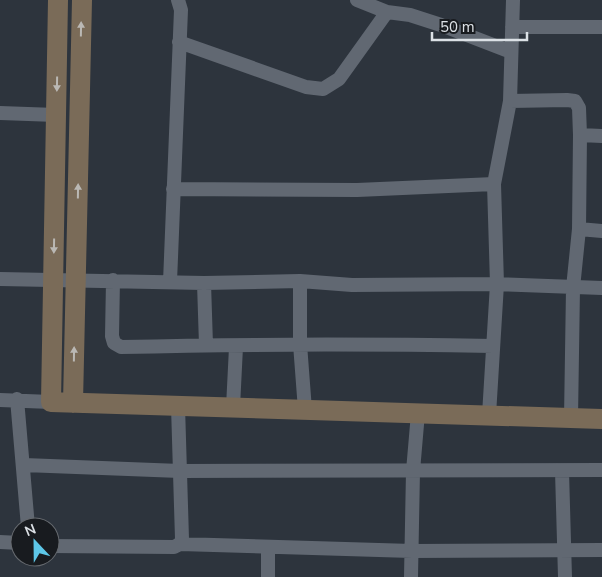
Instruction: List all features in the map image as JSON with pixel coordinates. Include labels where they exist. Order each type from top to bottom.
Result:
[{"type":"street","points":[[51,402],[58,0]]},
{"type":"street","points":[[73,402],[82,0]]},
{"type":"street","points":[[170,282],[178,42],[181,10],[178,0]]},
{"type":"street","points":[[357,0],[387,12],[410,15],[511,52]]},
{"type":"street","points":[[489,415],[497,284],[494,184],[510,101],[513,0]]},
{"type":"street","points":[[178,42],[306,87],[323,89],[339,79],[387,12]]},
{"type":"street","points":[[512,27],[602,26]]},
{"type":"street","points":[[510,101],[567,100],[575,102],[578,108],[580,135],[579,229],[573,288],[571,418]]},
{"type":"street","points":[[0,113],[56,115]]},
{"type":"street","points":[[580,135],[602,136]]},
{"type":"street","points":[[173,189],[357,190],[494,184]]},
{"type":"street","points":[[579,229],[602,230]]},
{"type":"street","points":[[0,279],[204,283],[300,281],[352,285],[497,284],[602,288]]},
{"type":"street","points":[[113,280],[112,336],[114,343],[121,347],[206,345],[236,347],[300,344],[493,346]]},
{"type":"street","points":[[300,281],[300,344],[305,410]]},
{"type":"street","points":[[204,283],[206,345]]},
{"type":"street","points":[[233,407],[236,347]]},
{"type":"street","points":[[17,399],[27,517]]},
{"type":"street","points":[[0,400],[17,399],[51,402],[602,419]]},
{"type":"street","points":[[178,406],[182,539],[180,544]]},
{"type":"street","points":[[411,577],[413,471],[418,413]]},
{"type":"street","points":[[24,465],[180,471],[602,470]]},
{"type":"street","points":[[562,471],[565,577]]},
{"type":"street","points":[[60,546],[174,547],[180,544],[412,551],[602,550]]},
{"type":"street","points":[[268,548],[268,577]]}]
